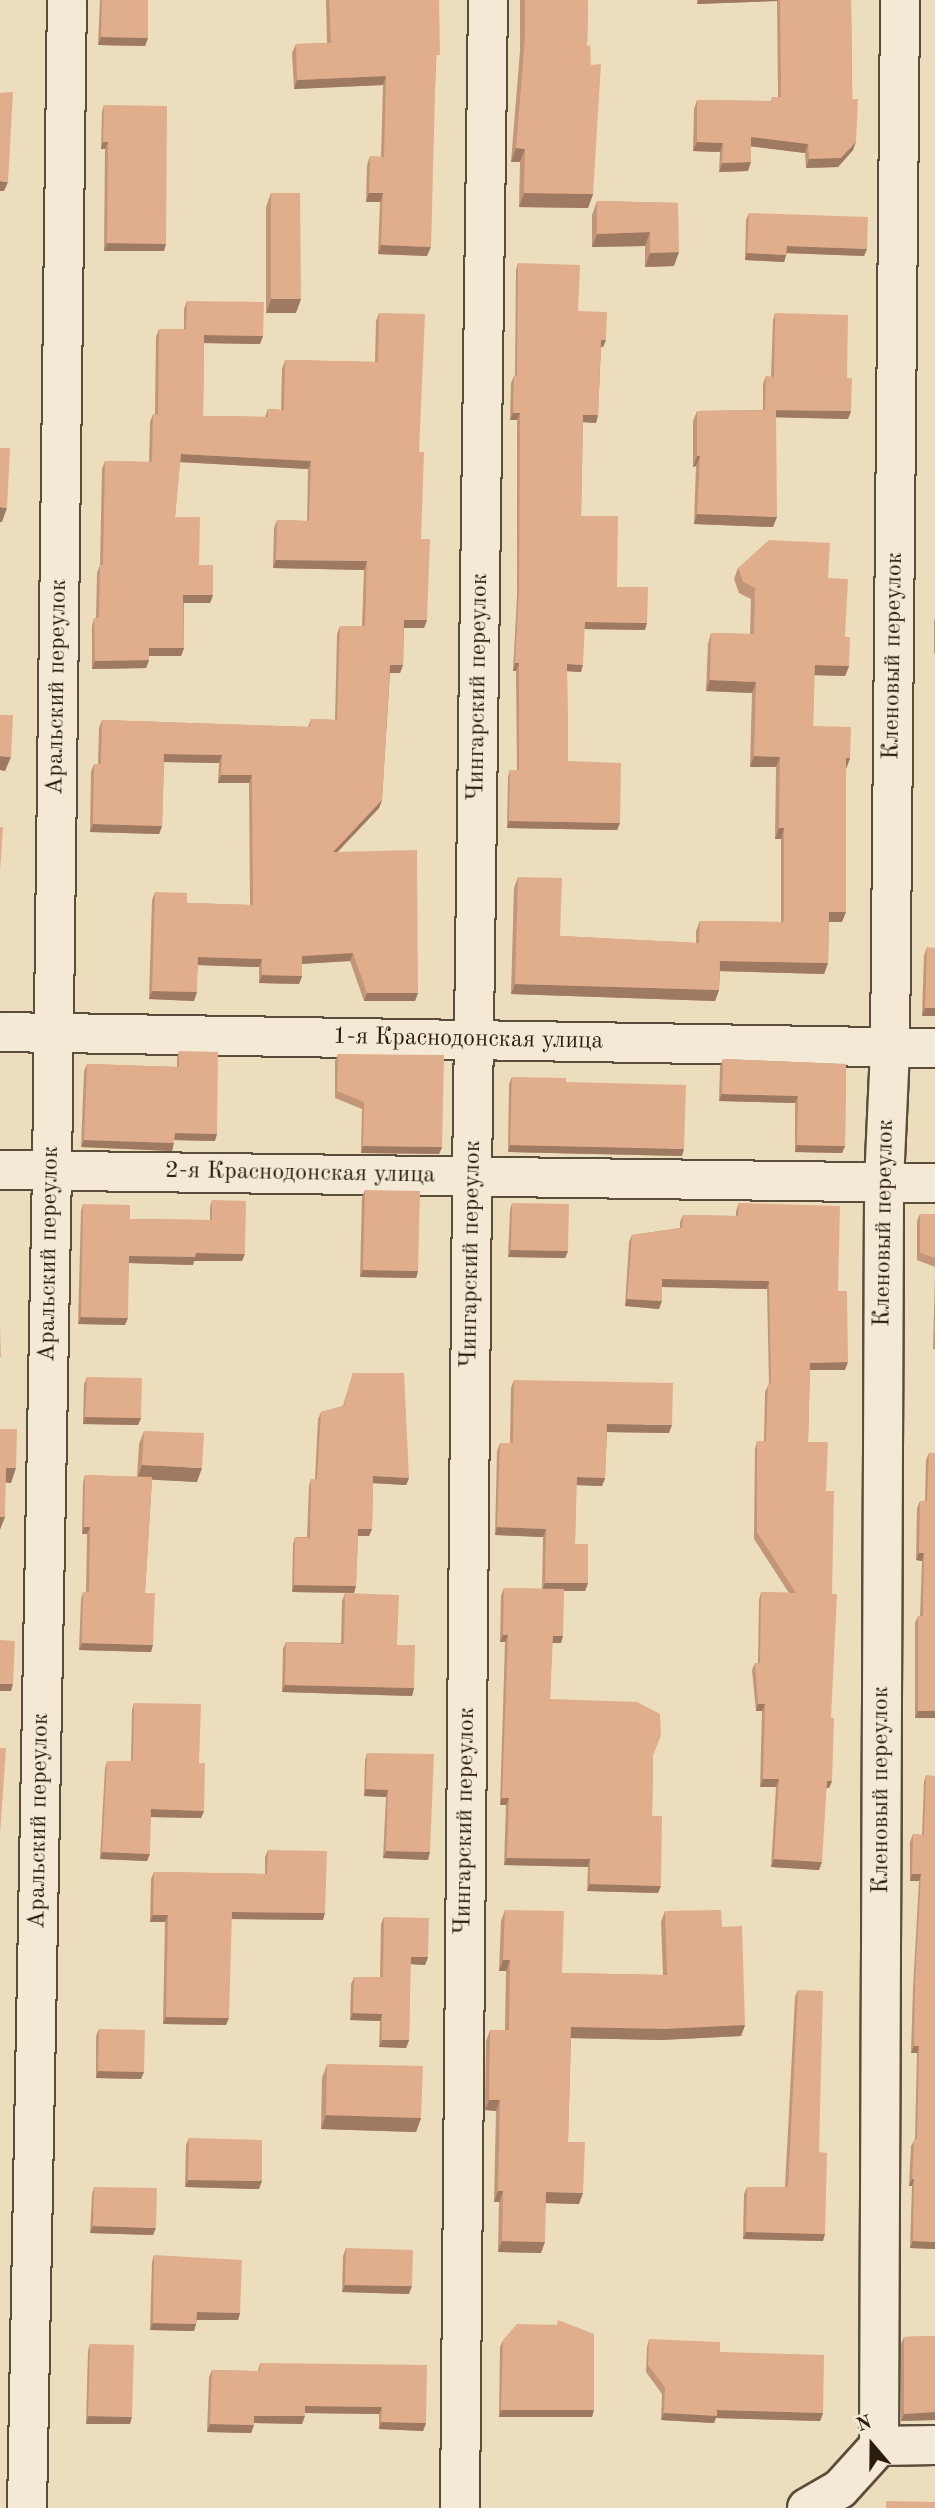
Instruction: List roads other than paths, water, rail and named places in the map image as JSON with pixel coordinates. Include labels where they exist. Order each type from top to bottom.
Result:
[{"type":"street","name":"Аральский переулок","points":[[27,2508],[52,1171],[67,0]]},
{"type":"street","name":"Чингарский переулок","points":[[460,2508],[472,1177],[488,0]]},
{"type":"street","name":"Кленовый переулок","points":[[879,2446],[884,1182],[890,1048],[900,0]]},
{"type":"street","name":"1-я Краснодонская улица","points":[[0,1032],[935,1048]]},
{"type":"street","name":"2-я Краснодонская улица","points":[[0,1170],[935,1183]]},
{"type":"street","points":[[807,2508],[840,2489],[879,2446],[935,2445]]}]
